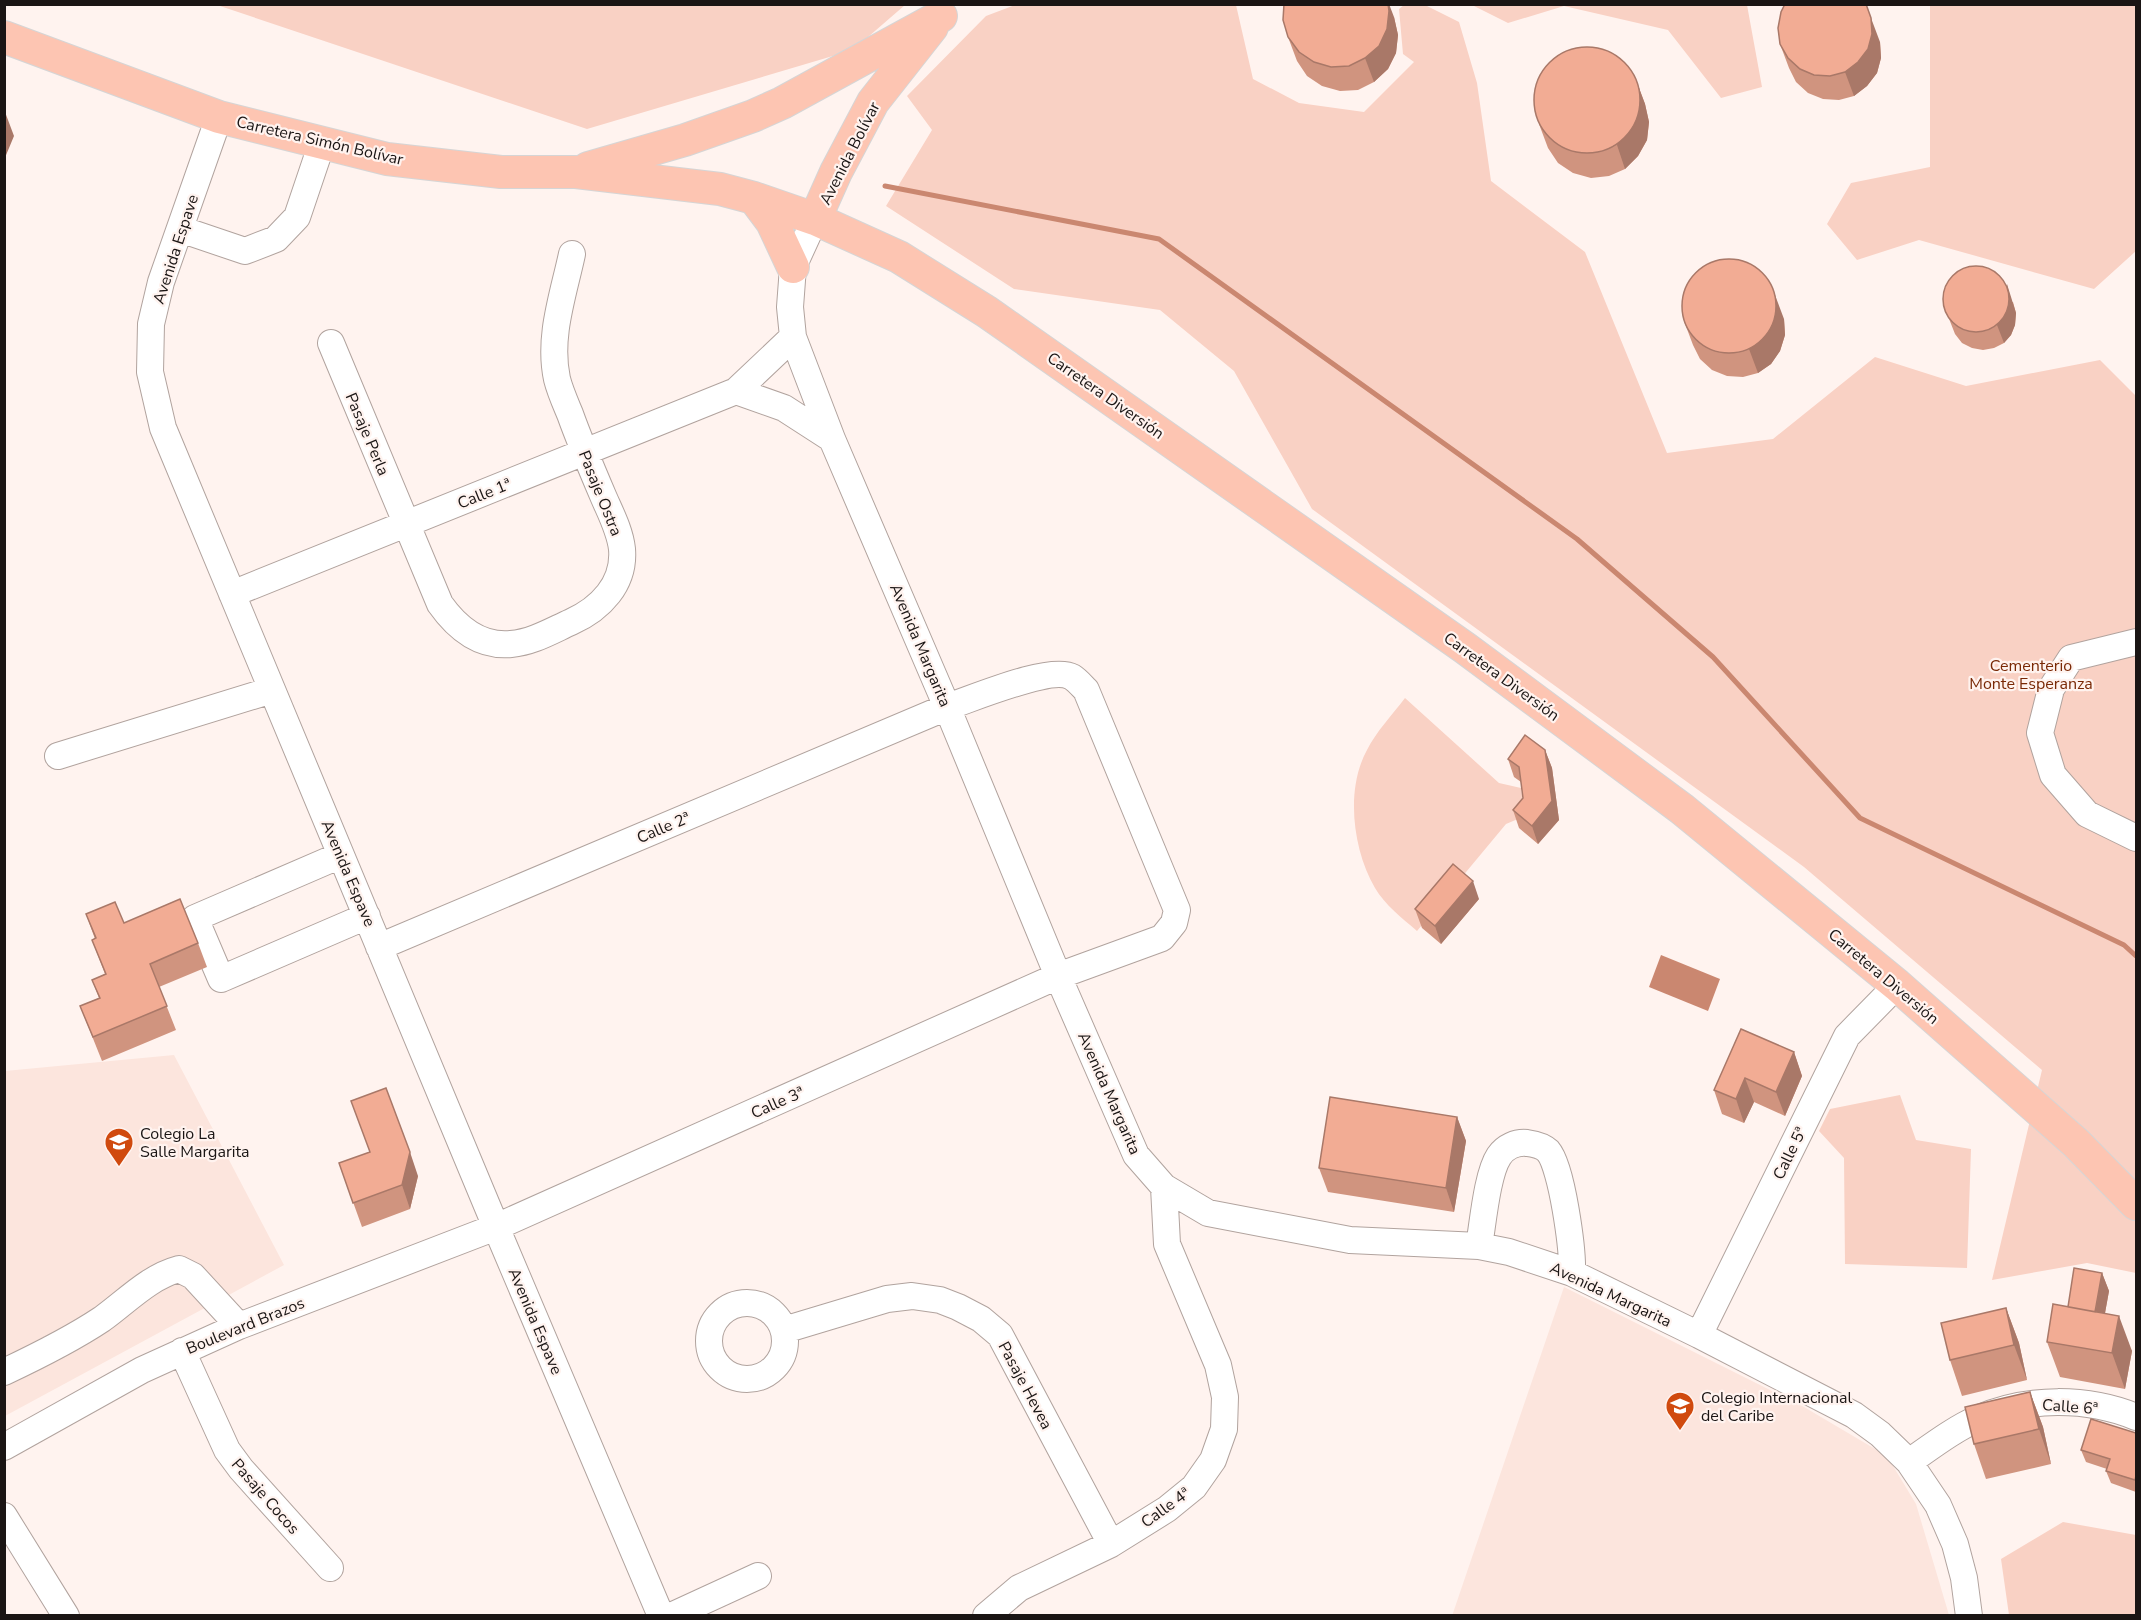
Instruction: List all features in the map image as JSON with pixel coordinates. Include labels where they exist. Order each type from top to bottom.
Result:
[{"type":"main road","points":[[576,172],[715,130],[782,103],[946,10]]},
{"type":"main road","name":"Avenida Bolívar","points":[[815,219],[836,172],[873,102],[946,10]]},
{"type":"main road","name":"Carretera Simón Bolívar","points":[[4,37],[219,117],[387,159],[501,172],[576,172],[720,189],[815,219]]},
{"type":"main road","name":"Carretera Simón Bolívar","points":[[647,151],[685,164],[704,175],[720,189]]},
{"type":"main road","points":[[754,198],[772,222],[793,267]]},
{"type":"main road","name":"Carretera Diversión","points":[[815,219],[899,257],[987,312],[1455,641],[1682,809],[1898,985],[2076,1143],[2136,1204]]},
{"type":"street","name":"Avenida Espave","points":[[219,117],[161,282],[152,324],[150,372],[163,428],[661,1616]]},
{"type":"street","points":[[180,229],[245,251],[276,239],[297,217],[322,143]]},
{"type":"street","name":"Avenida Margarita","points":[[815,219],[793,267],[790,306],[793,337],[832,439],[947,707],[1058,976],[1136,1155],[1164,1187],[1208,1213],[1350,1240],[1479,1246],[1509,1252],[1572,1273],[1700,1335],[1854,1415],[1880,1434],[1909,1462],[1938,1505],[1955,1544],[1964,1578],[1969,1616]]},
{"type":"street","name":"Pasaje Ostra","points":[[406,524],[440,604],[452,621],[467,634],[485,642],[504,645],[524,643],[537,638],[583,617],[600,605],[613,590],[620,570],[622,550],[617,528],[584,452],[558,382],[553,354],[555,330],[572,254]]},
{"type":"street","points":[[793,337],[736,391],[784,408],[832,439]]},
{"type":"street","name":"Pasaje Perla","points":[[331,343],[406,524]]},
{"type":"street","name":"Calle 1ª","points":[[232,594],[736,391]]},
{"type":"street","points":[[2136,642],[2071,658],[2051,689],[2040,733],[2053,775],[2087,814],[2136,838]]},
{"type":"street","name":"Calle 2ª","points":[[379,947],[947,707],[1039,676],[1057,675],[1071,676],[1086,690],[1177,910],[1174,923],[1162,938],[1058,976]]},
{"type":"street","points":[[58,756],[272,690]]},
{"type":"street","points":[[341,855],[195,918],[221,979],[367,916]]},
{"type":"street","name":"Calle 3ª","points":[[496,1227],[1058,976]]},
{"type":"street","name":"Calle 5ª","points":[[1700,1335],[1846,1036],[1898,985]]},
{"type":"street","points":[[1479,1246],[1492,1168],[1499,1156],[1506,1148],[1516,1143],[1539,1146],[1547,1151],[1556,1165],[1571,1248],[1572,1273]]},
{"type":"street","name":"Calle 4ª","points":[[986,1616],[1019,1588],[1111,1544],[1167,1509],[1194,1487],[1213,1460],[1224,1429],[1225,1397],[1218,1365],[1167,1244],[1164,1187]]},
{"type":"street","name":"Boulevard Brazos","points":[[4,1447],[142,1370],[239,1326],[496,1227]]},
{"type":"street","points":[[4,1372],[34,1358],[101,1319],[162,1274],[179,1269],[193,1276],[239,1326]]},
{"type":"street","name":"Pasaje Hevea","points":[[784,1330],[887,1299],[912,1296],[940,1300],[981,1319],[1000,1335],[1111,1544]]},
{"type":"street","name":"Pasaje Cocos","points":[[182,1352],[227,1450],[330,1568]]},
{"type":"street","name":"Calle 6ª","points":[[1909,1462],[1949,1434],[1979,1418],[2014,1406],[2054,1402],[2088,1404],[2136,1417]]},
{"type":"street","points":[[4,1516],[66,1616]]},
{"type":"street","points":[[671,1616],[758,1576]]},
{"type":"shaded area","points":[[1661,955],[1720,979],[1708,1011],[1649,987]]},
{"type":"shaded area","name":"Colegio La Salle Margarita","points":[[174,1055],[284,1265],[5,1416],[5,1071]]},
{"type":"shaded area","name":"Colegio Internacional del Caribe","points":[[1564,1287],[1804,1407],[1887,1456],[1916,1504],[1949,1615],[1452,1616]]},
{"type":"green space","points":[[217,5],[905,5],[853,50],[587,129]]},
{"type":"green space","name":"Cementerio Monte Esperanza","points":[[1015,5],[1236,5],[1253,79],[1299,103],[1364,112],[1414,62],[1403,54],[1399,9],[1404,5],[1425,5],[1459,22],[1477,83],[1491,181],[1585,252],[1667,453],[1773,439],[1875,357],[1966,386],[2100,360],[2136,396],[2136,1273],[2087,1263],[1992,1280],[2042,1070],[1804,867],[1312,509],[1234,371],[1160,310],[1014,289],[886,206],[932,130],[907,96],[986,16]]},
{"type":"green space","points":[[1472,5],[1747,5],[1762,87],[1721,98],[1668,30],[1564,6],[1508,23]]},
{"type":"green space","points":[[1930,5],[2136,5],[2136,251],[2094,289],[1919,240],[1857,260],[1827,224],[1851,183],[1930,167]]},
{"type":"green space","points":[[1405,698],[1499,783],[1521,788],[1525,816],[1506,824],[1417,931],[1389,906],[1375,888],[1361,856],[1354,820],[1356,783],[1360,766],[1375,737]]},
{"type":"green space","points":[[1900,1095],[1916,1140],[1971,1149],[1967,1268],[1845,1264],[1844,1158],[1819,1131],[1830,1109]]},
{"type":"green space","points":[[2063,1522],[2136,1535],[2136,1615],[2009,1615],[2001,1559]]},
{"type":"building","points":[[1284,4],[1388,4],[1387,29],[1379,46],[1365,58],[1349,66],[1331,67],[1314,62],[1299,52],[1288,37],[1283,20]]},
{"type":"building","points":[[1785,4],[1866,4],[1871,18],[1872,34],[1868,49],[1858,62],[1845,72],[1830,76],[1814,75],[1800,69],[1788,58],[1780,44],[1778,28]]},
{"type":"building","points":[[1587,47],[1607,51],[1624,63],[1636,80],[1640,100],[1636,120],[1624,137],[1607,149],[1587,153],[1567,149],[1550,137],[1538,120],[1534,100],[1538,80],[1550,63],[1567,51]]},
{"type":"building","points":[[1729,259],[1747,263],[1762,273],[1772,288],[1776,306],[1772,324],[1762,339],[1747,349],[1729,353],[1711,349],[1696,339],[1686,324],[1682,306],[1686,288],[1696,273],[1711,263]]},
{"type":"building","points":[[1970,266],[1982,266],[1994,271],[2004,281],[2009,299],[2007,312],[1994,327],[1982,332],[1970,332],[1958,327],[1948,317],[1943,305],[1943,293],[1948,281],[1958,271]]},
{"type":"building","points":[[1525,735],[1545,750],[1552,801],[1532,826],[1513,810],[1523,798],[1519,767],[1508,759]]},
{"type":"building","points":[[1453,864],[1473,881],[1435,926],[1415,909]]},
{"type":"building","points":[[180,899],[198,943],[150,964],[167,1006],[93,1037],[80,1006],[100,998],[92,980],[106,974],[92,940],[96,938],[86,914],[115,902],[124,923]]},
{"type":"building","points":[[1741,1029],[1794,1052],[1776,1092],[1745,1078],[1736,1099],[1714,1090]]},
{"type":"building","points":[[386,1088],[410,1152],[402,1185],[353,1203],[339,1163],[370,1152],[351,1101]]},
{"type":"building","points":[[1330,1097],[1457,1117],[1446,1188],[1319,1168]]},
{"type":"building","points":[[2074,1268],[2102,1273],[2095,1312],[2068,1307]]},
{"type":"building","points":[[2053,1304],[2119,1316],[2112,1353],[2047,1342]]},
{"type":"building","points":[[2006,1308],[2014,1345],[1950,1360],[1941,1323]]},
{"type":"building","points":[[2030,1392],[2039,1429],[1974,1444],[1965,1407]]},
{"type":"building","points":[[2091,1419],[2136,1433],[2135,1480],[2106,1471],[2110,1459],[2081,1450]]},
{"type":"waterway","points":[[885,186],[1159,239],[1577,539],[1713,657],[1860,818],[2124,945],[2136,956]]},
{"type":"place","name":"Colegio La Salle Margarita","points":[[119,1168]]},
{"type":"place","name":"Colegio Internacional del Caribe","points":[[1680,1432]]}]
